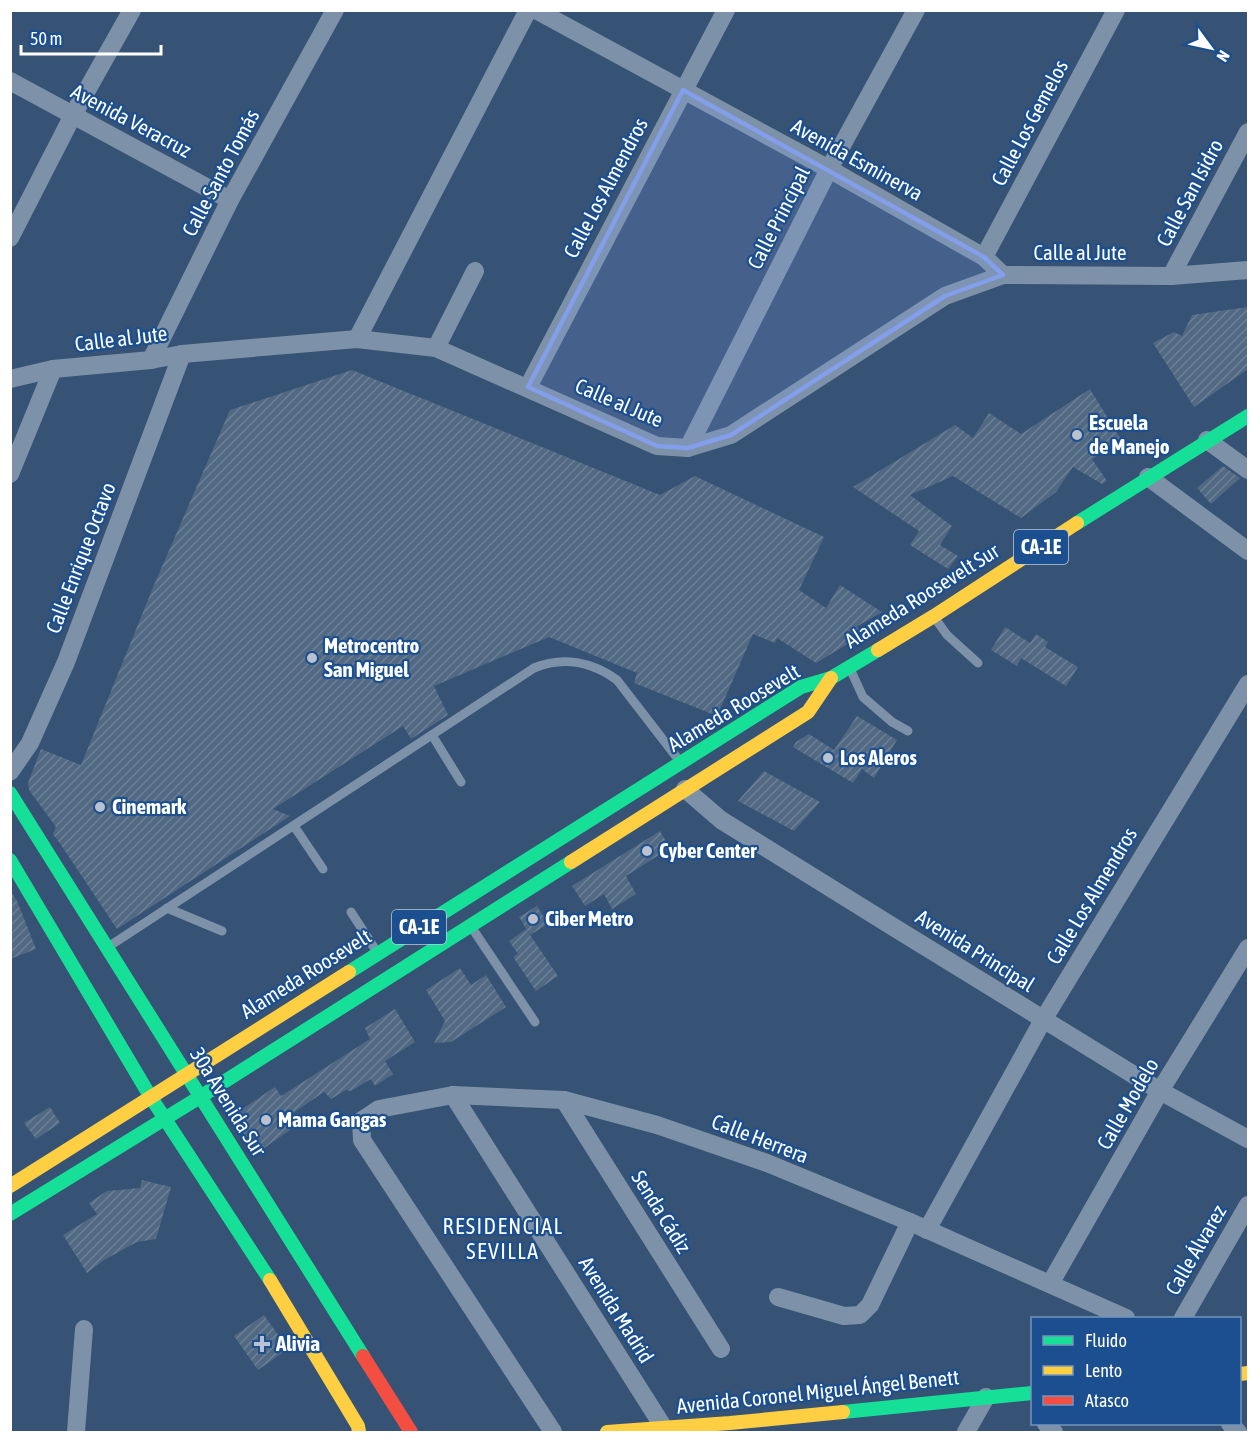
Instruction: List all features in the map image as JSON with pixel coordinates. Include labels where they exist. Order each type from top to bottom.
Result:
[{"type":"main road","name":"Alameda Roosevelt Sur","points":[[831,678],[934,616],[1148,477],[1248,416]]},
{"type":"main road","name":"Alameda Roosevelt","points":[[10,1186],[801,687],[831,678]]},
{"type":"main road","name":"Alameda Roosevelt","points":[[10,1214],[471,927],[808,712],[831,678]]},
{"type":"main road","name":"30a Avenida Sur","points":[[10,793],[411,1432]]},
{"type":"main road","points":[[29,823],[32,836],[32,896]]},
{"type":"main road","points":[[31,855],[45,862],[66,881]]},
{"type":"main road","points":[[11,856],[32,896],[150,1096],[286,1304],[358,1426],[359,1432]]},
{"type":"main road","name":"Avenida Coronel Miguel Ángel Benett","points":[[607,1432],[664,1428],[729,1428],[1026,1393]]},
{"type":"street","points":[[10,238],[73,115],[132,10]]},
{"type":"street","name":"Calle Santo Tomás","points":[[152,360],[230,200],[335,10]]},
{"type":"street","points":[[357,339],[528,10]]},
{"type":"street","name":"Avenida Esminerva","points":[[536,10],[829,169],[984,257],[1003,275]]},
{"type":"street","name":"Calle Los Almendros","points":[[528,387],[726,10]]},
{"type":"street","name":"Calle Principal","points":[[688,448],[829,169],[916,10]]},
{"type":"street","name":"Calle Los Gemelos","points":[[984,257],[1116,10]]},
{"type":"street","name":"Avenida Veracruz","points":[[10,81],[230,200]]},
{"type":"street","name":"Calle San Isidro","points":[[1171,276],[1248,132]]},
{"type":"street","name":"Calle al Jute","points":[[10,379],[53,369],[152,360],[182,354],[357,339],[436,348],[657,446],[688,448],[731,435],[945,296],[1003,275],[1171,276],[1248,270]]},
{"type":"street","points":[[436,348],[476,271]]},
{"type":"street","name":"Calle Enrique Octavo","points":[[10,772],[30,743],[66,662],[182,354]]},
{"type":"street","points":[[10,474],[53,369]]},
{"type":"street","points":[[1207,440],[1248,470]]},
{"type":"street","points":[[1148,477],[1248,551]]},
{"type":"street","name":"Calle Los Almendros","points":[[927,1230],[1043,1020],[1248,684]]},
{"type":"street","name":"Avenida Principal","points":[[685,789],[721,820],[1160,1091],[1248,1139]]},
{"type":"street","name":"Calle Modelo","points":[[1050,1284],[1160,1091],[1248,948]]},
{"type":"street","name":"Calle Herrera","points":[[553,1432],[362,1140],[361,1121],[379,1109],[453,1095],[564,1100],[657,1125],[767,1163],[910,1222],[1124,1317]]},
{"type":"street","name":"Avenida Madrid","points":[[453,1095],[664,1428]]},
{"type":"street","name":"Senda Cádiz","points":[[564,1100],[721,1348]]},
{"type":"street","name":"Calle Álvarez","points":[[1184,1317],[1248,1205]]},
{"type":"street","points":[[778,1297],[844,1316],[860,1315],[870,1305],[910,1222]]},
{"type":"street","points":[[76,1432],[84,1329]]},
{"type":"street","points":[[966,1432],[986,1397]]},
{"type":"lane","points":[[934,616],[947,635],[978,663]]},
{"type":"lane","points":[[106,948],[534,668],[549,662],[576,662],[607,673],[617,680],[681,764]]},
{"type":"lane","points":[[849,666],[863,697],[892,722],[908,731]]},
{"type":"lane","points":[[432,735],[461,782]]},
{"type":"lane","points":[[294,826],[323,869]]},
{"type":"lane","points":[[167,908],[222,931]]},
{"type":"lane","points":[[351,912],[378,953]]},
{"type":"lane","points":[[471,927],[534,1022]]},
{"type":"highlighted area","points":[[683,90],[984,257],[1003,275],[945,296],[731,435],[688,448],[657,446],[528,387]]},
{"type":"building","points":[[1248,307],[1248,369],[1194,407],[1153,343],[1174,332],[1182,336],[1192,315]]},
{"type":"building","name":"Metrocentro San Miguel","points":[[352,370],[660,495],[695,476],[824,537],[799,590],[826,608],[840,585],[882,612],[856,627],[866,633],[816,663],[777,638],[775,643],[753,634],[717,716],[634,683],[637,673],[549,637],[434,686],[448,715],[411,739],[403,726],[273,809],[290,816],[117,929],[53,834],[56,827],[29,790],[28,783],[41,749],[81,765],[154,585],[230,410]]},
{"type":"building","points":[[1090,389],[1122,441],[1092,459],[1107,481],[1102,484],[1073,467],[1056,492],[1021,518],[953,476],[910,495],[952,526],[940,545],[958,556],[948,569],[910,545],[919,531],[853,487],[955,425],[973,438],[989,413],[1021,434]]},
{"type":"building","points":[[1223,466],[1240,478],[1211,504],[1197,488]]},
{"type":"building","points":[[1005,627],[1030,643],[1036,634],[1048,642],[1045,647],[1078,667],[1066,686],[1021,658],[1017,666],[991,650]]},
{"type":"building","points":[[857,716],[897,740],[874,778],[862,769],[853,783],[793,747],[796,742],[809,734],[834,750]]},
{"type":"building","points":[[764,771],[820,802],[794,831],[738,801]]},
{"type":"building","points":[[660,831],[670,848],[626,876],[636,894],[612,909],[604,894],[585,906],[572,886]]},
{"type":"building","points":[[10,890],[17,901],[36,949],[10,959]]},
{"type":"building","name":"Ciber Metro","points":[[537,906],[548,924],[530,935],[519,917]]},
{"type":"building","points":[[526,929],[558,976],[536,991],[513,957],[518,954],[509,941]]},
{"type":"building","points":[[460,968],[471,985],[486,975],[506,1007],[451,1042],[434,1043],[445,1021],[426,990]]},
{"type":"building","points":[[395,1009],[415,1042],[385,1061],[393,1074],[375,1086],[371,1079],[331,1099],[324,1092],[293,1113],[300,1123],[257,1153],[232,1116],[275,1087],[281,1096],[370,1039],[365,1028]]},
{"type":"building","points":[[50,1107],[60,1123],[36,1139],[24,1123]]},
{"type":"building","points":[[142,1180],[171,1187],[156,1239],[137,1242],[104,1260],[87,1273],[63,1235],[97,1214],[89,1203],[107,1191],[140,1188]]},
{"type":"building","name":"Alivia","points":[[264,1315],[288,1349],[258,1370],[234,1336]]},
{"type":"traffic: fast","points":[[1077,523],[1248,416]]},
{"type":"traffic: fast","points":[[349,972],[801,687],[831,678],[878,650]]},
{"type":"traffic: fast","points":[[10,793],[363,1356]]},
{"type":"traffic: fast","points":[[10,860],[150,1096],[270,1280]]},
{"type":"traffic: fast","points":[[10,1214],[200,1097],[571,862]]},
{"type":"traffic: fast","points":[[843,1412],[1031,1393]]},
{"type":"traffic: slow","points":[[878,650],[1077,523]]},
{"type":"traffic: slow","points":[[571,862],[808,712],[831,678]]},
{"type":"traffic: slow","points":[[10,1186],[349,972]]},
{"type":"traffic: slow","points":[[270,1280],[358,1426],[359,1432]]},
{"type":"traffic: slow","points":[[1241,1374],[1248,1373]]},
{"type":"traffic: slow","points":[[607,1432],[843,1412]]},
{"type":"traffic: jam","points":[[363,1356],[411,1432]]},
{"type":"place","name":"Escuela de Manejo","points":[[1077,435]]},
{"type":"place","name":"Metrocentro San Miguel","points":[[312,658]]},
{"type":"place","name":"Los Aleros","points":[[828,758]]},
{"type":"place","name":"Cinemark","points":[[100,807]]},
{"type":"place","name":"Cyber Center","points":[[647,851]]},
{"type":"place","name":"Ciber Metro","points":[[533,919]]},
{"type":"place","name":"Mama Gangas","points":[[266,1120]]},
{"type":"place","name":"Alivia","points":[[262,1344]]},
{"type":"district","name":"RESIDENCIAL SEVILLA","points":[[503,1238]]}]
